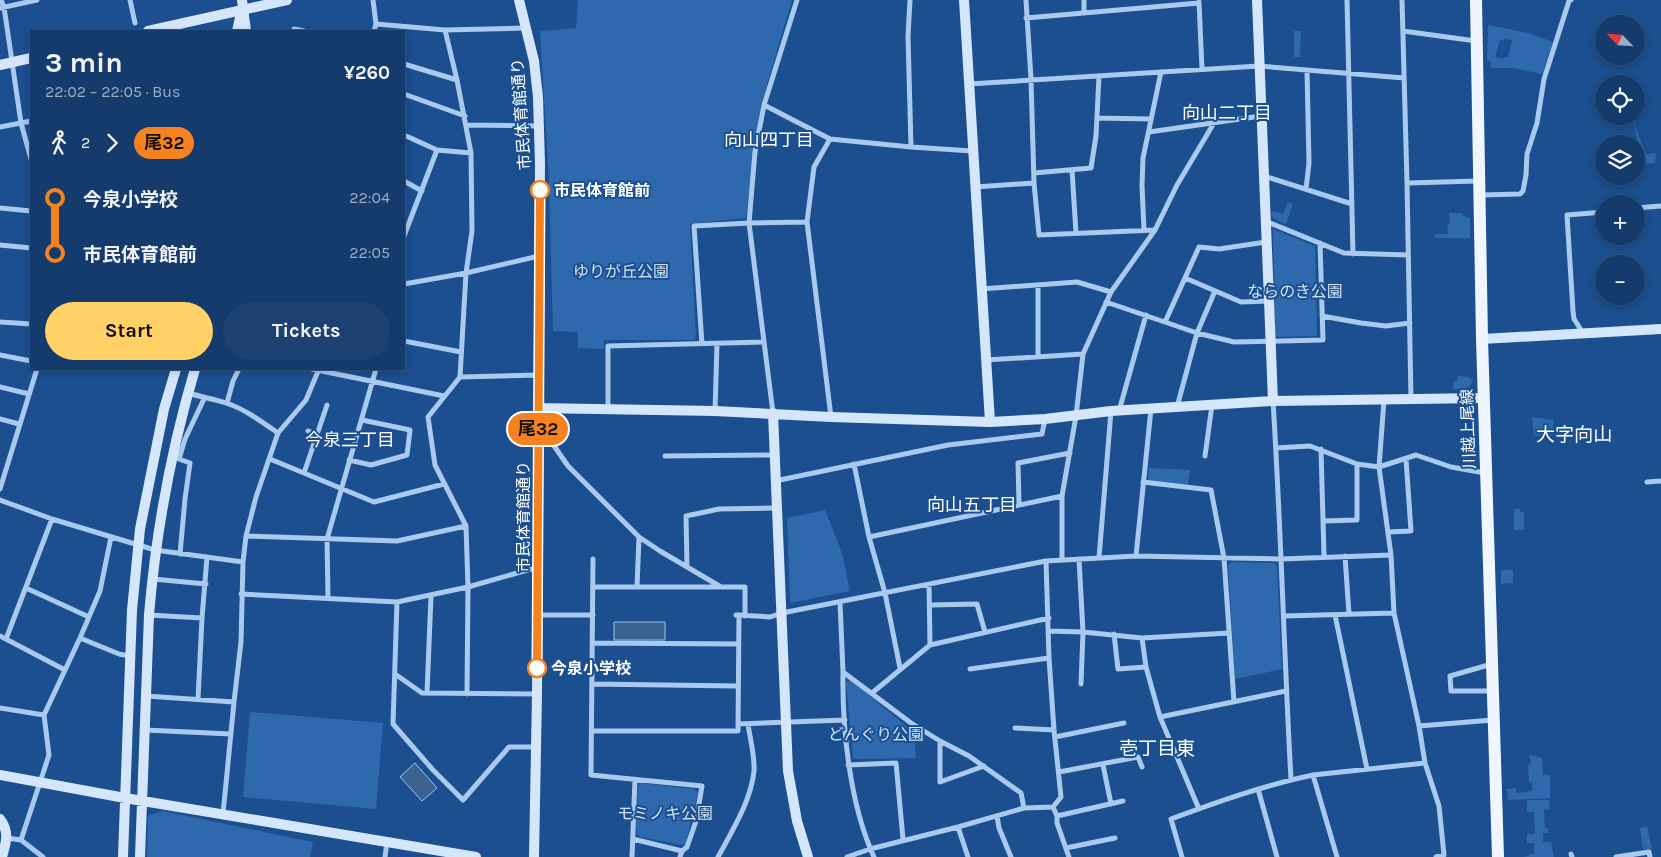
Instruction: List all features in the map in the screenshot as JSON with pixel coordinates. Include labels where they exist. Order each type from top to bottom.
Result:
[{"type":"main road","name":"川越上尾線","points":[[1476,0],[1482,339],[1498,857]]},
{"type":"street","points":[[2,0],[22,123],[30,155]]},
{"type":"street","points":[[2,8],[37,0]]},
{"type":"street","points":[[130,0],[135,23]]},
{"type":"street","points":[[152,30],[242,5],[287,0]]},
{"type":"street","points":[[373,0],[376,24],[374,30]]},
{"type":"street","name":"市民体育館通り","points":[[519,0],[534,61],[539,126],[538,615],[534,857]]},
{"type":"street","points":[[796,0],[764,105],[756,152],[749,222],[772,414],[788,771],[797,821],[808,857]]},
{"type":"street","points":[[910,0],[908,36],[911,147]]},
{"type":"street","points":[[964,0],[990,422]]},
{"type":"street","points":[[1026,0],[1031,79],[1034,183],[1039,235],[1155,230]]},
{"type":"street","points":[[1084,0],[1084,13]]},
{"type":"street","points":[[1140,0],[1140,8]]},
{"type":"street","points":[[1257,0],[1265,221],[1291,780]]},
{"type":"street","points":[[1346,0],[1353,254]]},
{"type":"street","points":[[1402,0],[1411,399]]},
{"type":"street","points":[[1479,195],[1520,194],[1523,191],[1527,154],[1536,123],[1544,79],[1568,0]]},
{"type":"street","points":[[1026,18],[1199,2],[1202,69]]},
{"type":"street","points":[[237,30],[242,5]]},
{"type":"street","points":[[242,5],[246,30]]},
{"type":"street","points":[[376,24],[445,30],[526,28]]},
{"type":"street","points":[[445,30],[465,116],[471,153],[472,231],[466,273],[460,377],[428,417],[435,465],[466,526],[468,587],[467,694]]},
{"type":"street","points":[[1403,31],[1477,41]]},
{"type":"street","points":[[0,65],[30,58]]},
{"type":"street","points":[[405,64],[457,80]]},
{"type":"street","points":[[968,84],[1259,66],[1404,78]]},
{"type":"street","points":[[1306,189],[1309,163],[1307,70]]},
{"type":"street","points":[[1144,230],[1143,158],[1161,72]]},
{"type":"street","points":[[1034,173],[1091,168],[1097,118],[1099,76]]},
{"type":"street","points":[[405,94],[465,116]]},
{"type":"street","points":[[764,105],[830,139],[972,151]]},
{"type":"street","points":[[1149,132],[1261,116]]},
{"type":"street","points":[[1097,118],[1151,119]]},
{"type":"street","points":[[0,127],[30,121]]},
{"type":"street","points":[[1062,560],[1062,496],[1076,416],[1083,354],[1106,302],[1155,230],[1176,185],[1214,123]]},
{"type":"street","points":[[466,125],[539,126]]},
{"type":"street","points":[[405,135],[437,150],[471,153]]},
{"type":"street","points":[[830,139],[814,167],[807,222],[831,417]]},
{"type":"street","points":[[405,228],[422,191],[437,150]]},
{"type":"street","points":[[1072,170],[1076,233]]},
{"type":"street","points":[[1264,176],[1352,204]]},
{"type":"street","points":[[405,182],[422,191]]},
{"type":"street","points":[[1407,183],[1479,182]]},
{"type":"street","points":[[975,187],[1034,183]]},
{"type":"street","points":[[1645,207],[1661,206]]},
{"type":"street","points":[[0,208],[30,211]]},
{"type":"street","points":[[1584,334],[1574,319],[1567,215],[1595,213]]},
{"type":"street","points":[[1265,221],[1344,253],[1408,255]]},
{"type":"street","points":[[702,344],[694,226],[749,222],[807,222]]},
{"type":"street","points":[[1165,322],[1200,247],[1219,249],[1266,242]]},
{"type":"street","points":[[1106,302],[1197,333],[1234,342],[1323,340],[1320,243]]},
{"type":"street","points":[[0,245],[30,248]]},
{"type":"street","points":[[405,284],[466,273],[540,256]]},
{"type":"street","points":[[1185,278],[1241,302],[1269,301]]},
{"type":"street","points":[[981,289],[1077,282],[1112,292]]},
{"type":"street","points":[[1038,285],[1038,357]]},
{"type":"street","points":[[1177,408],[1197,333],[1215,291]]},
{"type":"street","points":[[1099,558],[1115,411],[1146,315]]},
{"type":"street","points":[[1322,316],[1386,326],[1410,323]]},
{"type":"street","points":[[0,322],[30,324]]},
{"type":"street","points":[[1482,339],[1661,329]]},
{"type":"street","points":[[405,341],[461,352]]},
{"type":"street","points":[[608,409],[608,346],[764,342]]},
{"type":"street","points":[[714,411],[717,344]]},
{"type":"street","points":[[986,360],[1083,354]]},
{"type":"street","points":[[0,355],[30,362]]},
{"type":"street","points":[[0,490],[37,370]]},
{"type":"street","points":[[123,857],[132,610],[138,545],[164,408],[176,370]]},
{"type":"street","points":[[140,857],[149,615],[155,550],[167,479],[195,370]]},
{"type":"street","points":[[227,403],[233,381],[238,370]]},
{"type":"street","points":[[223,814],[241,642],[242,562],[246,536],[256,497],[278,433],[306,400],[316,370]]},
{"type":"street","points":[[321,370],[444,396]]},
{"type":"street","points":[[328,598],[327,539],[376,370]]},
{"type":"street","points":[[460,377],[539,375]]},
{"type":"street","points":[[0,387],[29,394]]},
{"type":"street","points":[[188,393],[204,399],[227,403],[254,417],[278,433]]},
{"type":"street","points":[[538,408],[714,411],[990,422],[1045,419],[1115,411],[1273,401],[1484,398]]},
{"type":"street","points":[[180,554],[190,463],[179,459],[185,439],[204,399]]},
{"type":"street","points":[[1384,400],[1379,467],[1391,555],[1394,613],[1419,726],[1425,763],[1439,806],[1444,855],[1436,857]]},
{"type":"street","points":[[304,472],[327,405]]},
{"type":"street","points":[[1205,456],[1212,405]]},
{"type":"street","points":[[1136,556],[1150,409]]},
{"type":"street","points":[[0,419],[20,424]]},
{"type":"street","points":[[775,481],[948,445],[1042,434],[1045,419]]},
{"type":"street","points":[[349,460],[371,465],[407,455],[410,430],[362,420]]},
{"type":"street","points":[[308,431],[317,434]]},
{"type":"street","points":[[538,439],[550,440],[568,466],[639,537],[721,587]]},
{"type":"street","points":[[1276,448],[1310,446],[1357,464],[1379,467],[1416,455],[1451,467],[1486,473]]},
{"type":"street","points":[[1320,449],[1324,556]]},
{"type":"street","points":[[665,456],[706,454],[774,455]]},
{"type":"street","points":[[1019,504],[1018,463],[1070,454]]},
{"type":"street","points":[[270,459],[374,502],[444,484]]},
{"type":"street","points":[[1388,532],[1411,531],[1406,459]]},
{"type":"street","points":[[854,464],[869,537],[885,593],[900,668]]},
{"type":"street","points":[[1323,521],[1357,520],[1357,464]]},
{"type":"street","points":[[1647,482],[1661,481]]},
{"type":"street","points":[[1143,482],[1211,490],[1224,558],[1234,702]]},
{"type":"street","points":[[869,537],[1062,496]]},
{"type":"street","points":[[0,500],[52,519],[155,550],[242,562]]},
{"type":"street","points":[[687,567],[686,516],[719,509],[776,508]]},
{"type":"street","points":[[52,519],[26,588],[3,638],[65,670]]},
{"type":"street","points":[[246,536],[397,541],[466,526]]},
{"type":"street","points":[[21,840],[49,755],[44,715],[100,591],[111,537]]},
{"type":"street","points":[[637,588],[639,537]]},
{"type":"street","points":[[740,616],[770,617],[930,584],[1062,560],[1136,556],[1281,559],[1391,555]]},
{"type":"street","points":[[1345,556],[1349,614]]},
{"type":"street","points":[[198,699],[207,557]]},
{"type":"street","points":[[593,559],[591,775],[702,786],[696,821],[688,847],[682,851],[680,857]]},
{"type":"street","points":[[1079,560],[1083,632],[1081,684]]},
{"type":"street","points":[[1046,562],[1049,658],[1061,797],[1054,807]]},
{"type":"street","points":[[241,594],[397,602],[468,587],[538,567]]},
{"type":"street","points":[[152,579],[206,584]]},
{"type":"street","points":[[930,584],[930,645]]},
{"type":"street","points":[[592,587],[745,587],[740,616],[738,731],[592,731]]},
{"type":"street","points":[[26,588],[89,617]]},
{"type":"street","points":[[426,693],[431,596]]},
{"type":"street","points":[[397,602],[392,724],[433,770],[463,800],[509,747],[536,747]]},
{"type":"street","points":[[840,602],[848,765],[860,815],[874,857]]},
{"type":"street","points":[[930,605],[977,604],[984,632]]},
{"type":"street","points":[[1284,616],[1394,613]]},
{"type":"street","points":[[149,615],[202,618]]},
{"type":"street","points":[[538,615],[592,615]]},
{"type":"street","points":[[1335,615],[1367,769]]},
{"type":"street","points":[[872,693],[930,645],[1048,618]]},
{"type":"street","points":[[1049,631],[1114,634],[1142,638],[1229,633]]},
{"type":"street","points":[[1114,634],[1118,669],[1146,667]]},
{"type":"street","points":[[80,638],[119,654],[130,656]]},
{"type":"street","points":[[1142,638],[1146,667],[1160,717],[1199,809]]},
{"type":"street","points":[[592,643],[739,644]]},
{"type":"street","points":[[970,669],[1049,658]]},
{"type":"street","points":[[1492,664],[1450,676],[1451,691],[1493,691]]},
{"type":"street","points":[[843,672],[910,722],[969,756],[1020,792],[1024,808]]},
{"type":"street","points":[[395,674],[422,693],[537,694]]},
{"type":"street","points":[[592,684],[738,686]]},
{"type":"street","points":[[1160,717],[1286,691]]},
{"type":"street","points":[[146,696],[234,702]]},
{"type":"street","points":[[0,708],[44,715]]},
{"type":"street","points":[[738,724],[845,720]]},
{"type":"street","points":[[1419,726],[1494,720]]},
{"type":"street","points":[[1055,737],[1124,723]]},
{"type":"street","points":[[718,857],[746,802],[754,771],[748,724]]},
{"type":"street","points":[[1015,728],[1054,730]]},
{"type":"street","points":[[145,730],[231,734]]},
{"type":"street","points":[[940,741],[940,782],[984,766]]},
{"type":"street","points":[[1059,772],[1138,757],[1142,767]]},
{"type":"street","points":[[848,765],[896,763],[903,840]]},
{"type":"street","points":[[1182,857],[1170,819],[1258,789],[1313,775],[1425,763]]},
{"type":"street","points":[[1103,764],[1111,804]]},
{"type":"street","points":[[0,775],[124,798],[476,857]]},
{"type":"street","points":[[1313,775],[1337,857]]},
{"type":"street","points":[[632,857],[635,779]]},
{"type":"street","points":[[1258,789],[1277,857]]},
{"type":"street","points":[[1057,816],[1123,801]]},
{"type":"street","points":[[847,857],[870,848],[958,827],[1024,808],[1054,807]]},
{"type":"street","points":[[1054,807],[1057,823],[1069,857]]},
{"type":"street","points":[[997,816],[999,828],[1011,857]]},
{"type":"street","points":[[0,819],[5,828],[7,838],[2,857]]},
{"type":"street","points":[[958,827],[968,857]]},
{"type":"street","points":[[7,838],[21,840],[43,857]]},
{"type":"street","points":[[1066,848],[1115,838]]},
{"type":"street","points":[[633,839],[682,851]]},
{"type":"street","points":[[385,857],[387,842]]},
{"type":"street","points":[[1616,857],[1649,852],[1650,857]]},
{"type":"green space","name":"ゆりが丘公園","points":[[578,0],[792,0],[760,108],[746,218],[690,224],[696,336],[694,340],[604,340],[604,349],[578,348],[578,332],[553,331],[549,182],[540,31],[576,28]]},
{"type":"green space","points":[[1488,25],[1528,33],[1553,42],[1542,74],[1514,68],[1491,68],[1491,62],[1487,60]],"holes":[[[1504,38],[1512,41],[1508,57],[1503,59],[1495,57],[1500,40],[1503,41]]]},
{"type":"green space","points":[[1294,31],[1301,31],[1300,57],[1294,57]]},
{"type":"green space","points":[[1645,151],[1646,154],[1656,153],[1655,163],[1647,164]]},
{"type":"green space","points":[[1288,202],[1293,204],[1286,224],[1276,220],[1271,215],[1272,211],[1283,214]]},
{"type":"green space","points":[[1449,213],[1462,213],[1463,216],[1470,218],[1470,238],[1435,238],[1435,234],[1448,234],[1447,225],[1450,224]]},
{"type":"green space","name":"ならのき公園","points":[[1273,229],[1315,246],[1317,336],[1275,337]]},
{"type":"green space","points":[[1458,376],[1473,379],[1466,390],[1453,389],[1454,381],[1457,381]]},
{"type":"green space","points":[[1532,417],[1554,420],[1551,437],[1534,435]]},
{"type":"green space","points":[[1149,468],[1190,470],[1188,485],[1150,481],[1148,479]]},
{"type":"green space","points":[[1514,509],[1520,509],[1520,512],[1524,512],[1524,530],[1514,530]]},
{"type":"green space","points":[[825,510],[842,553],[850,591],[790,603],[787,518]]},
{"type":"green space","points":[[1231,562],[1274,563],[1277,566],[1282,669],[1235,679],[1228,565]]},
{"type":"green space","points":[[1501,570],[1513,570],[1513,583],[1501,584]]},
{"type":"green space","name":"どんぐり公園","points":[[851,680],[914,733],[916,758],[853,759],[846,682]]},
{"type":"green space","points":[[250,712],[383,723],[376,809],[243,797]]},
{"type":"green space","points":[[1529,755],[1542,758],[1543,775],[1550,775],[1550,798],[1508,800],[1507,789],[1516,788],[1516,793],[1532,791],[1532,782],[1529,782],[1528,765],[1531,764],[1531,759]]},
{"type":"green space","name":"モミノキ公園","points":[[641,783],[694,789],[698,793],[686,843],[682,845],[640,837],[636,833],[638,786]]},
{"type":"green space","points":[[1527,800],[1549,800],[1550,809],[1544,810],[1545,828],[1548,828],[1548,833],[1543,833],[1543,842],[1551,842],[1554,857],[1523,857],[1534,854],[1534,843],[1527,843],[1527,834],[1535,834],[1534,812],[1527,812]]},
{"type":"green space","points":[[163,811],[313,842],[310,857],[147,857],[148,816]]},
{"type":"green space","points":[[1647,826],[1652,849],[1643,849],[1640,828]]},
{"type":"shaded area","points":[[614,622],[665,622],[665,640],[614,640]]},
{"type":"shaded area","points":[[415,763],[437,788],[422,801],[400,777]]},
{"type":"bus line","name":"尾32","points":[[537,668],[540,190]]},
{"type":"place","name":"市民体育館前","points":[[540,190]]},
{"type":"place","name":"今泉小学校","points":[[537,668]]},
{"type":"district","name":"向山二丁目","points":[[1227,113]]},
{"type":"district","name":"向山四丁目","points":[[769,140]]},
{"type":"district","name":"大字向山","points":[[1574,435]]},
{"type":"district","name":"今泉三丁目","points":[[350,440]]},
{"type":"district","name":"向山五丁目","points":[[972,505]]},
{"type":"district","name":"壱丁目東","points":[[1157,749]]}]
